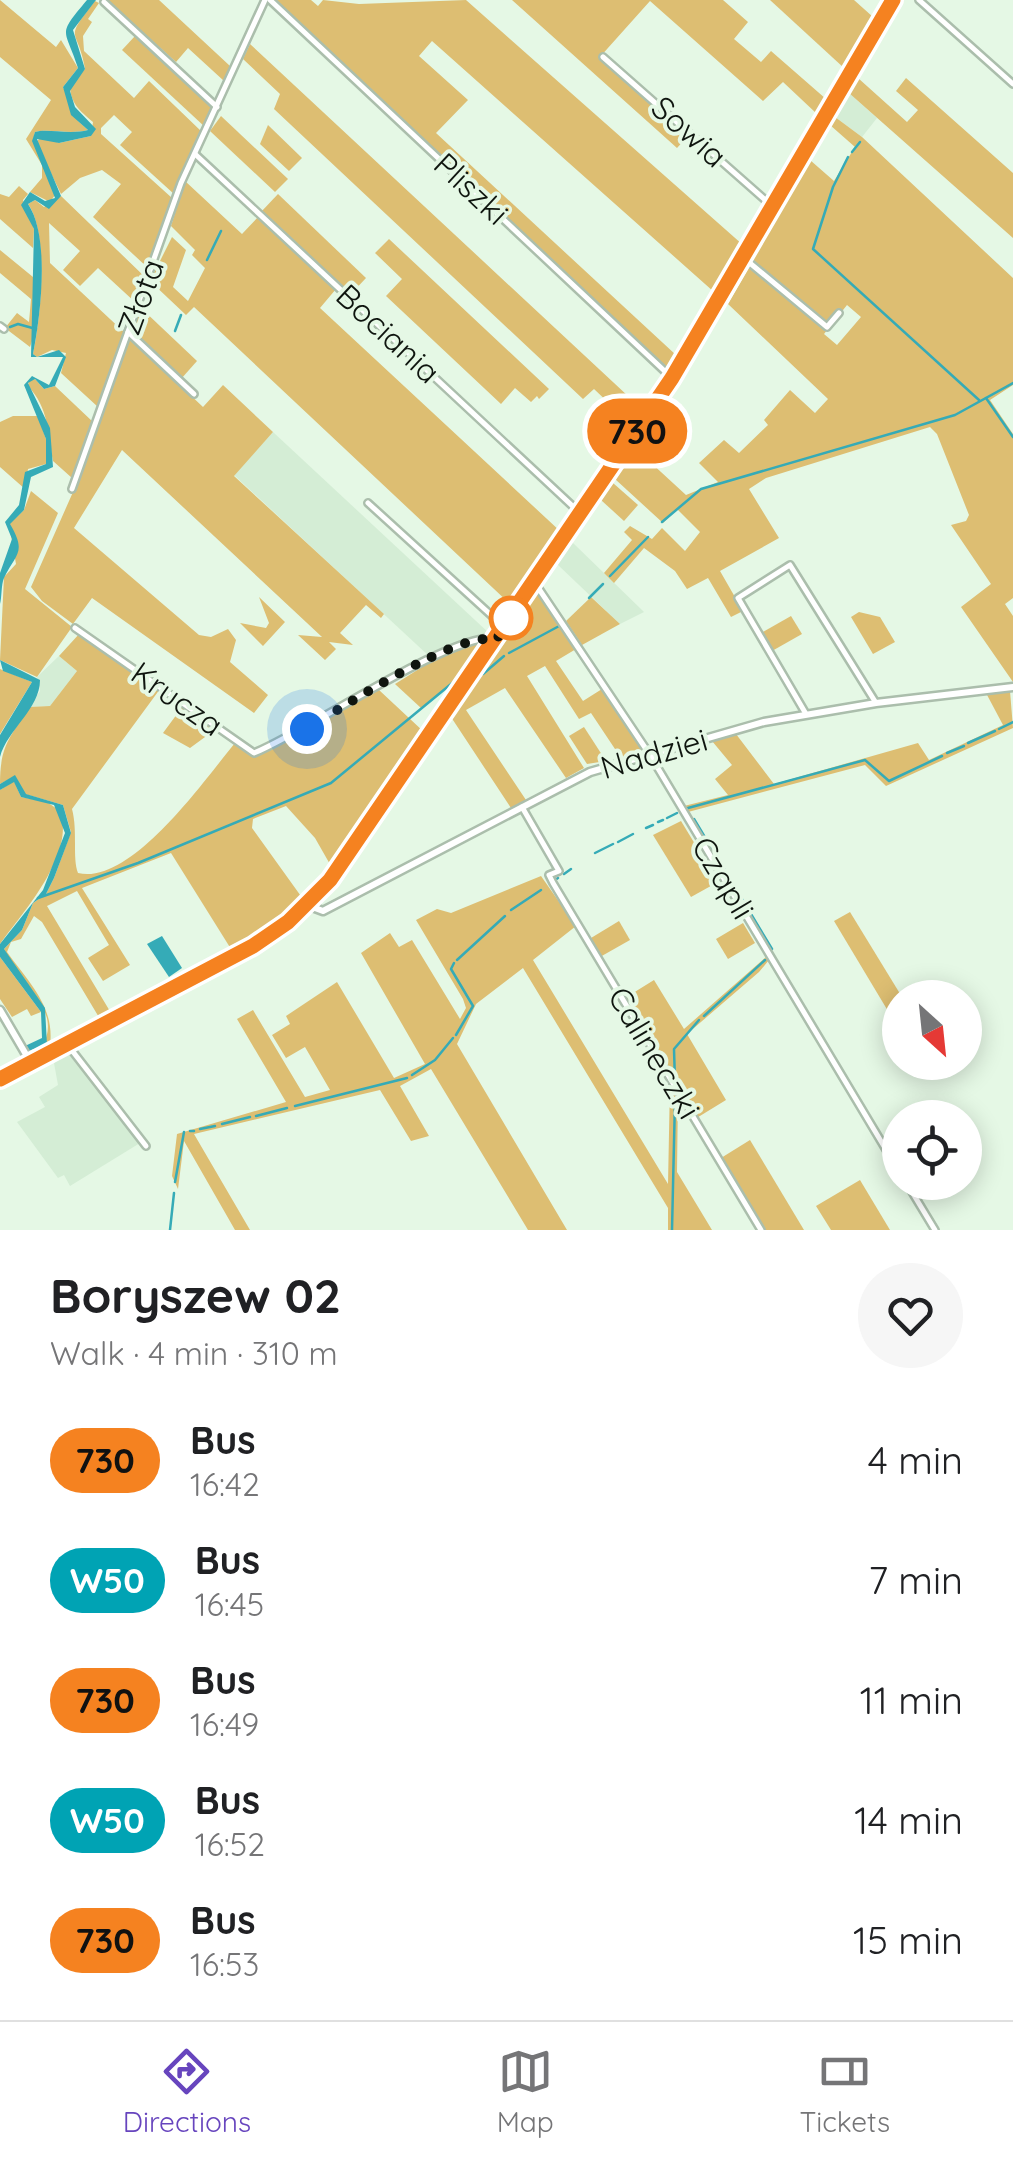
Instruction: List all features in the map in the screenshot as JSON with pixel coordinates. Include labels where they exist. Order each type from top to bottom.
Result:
[{"type":"main road","points":[[0,1079],[28,1059],[67,1044],[253,946],[307,905],[537,585],[672,378],[891,4]]},
{"type":"main road","name":"Nadziei","points":[[307,905],[325,910],[590,772],[806,714],[1013,687]]},
{"type":"main road","points":[[0,1010],[28,1059]]},
{"type":"street","name":"Złota","points":[[72,489],[194,154],[267,0]]},
{"type":"street","name":"Pliszki","points":[[267,0],[672,378]]},
{"type":"street","points":[[919,0],[1013,84]]},
{"type":"street","points":[[104,2],[217,107]]},
{"type":"street","name":"Sowia","points":[[603,57],[774,208]]},
{"type":"street","name":"Bociania","points":[[194,154],[582,514]]},
{"type":"street","points":[[744,259],[827,327],[839,314]]},
{"type":"street","points":[[128,332],[194,394]]},
{"type":"street","points":[[368,504],[505,627]]},
{"type":"street","points":[[806,714],[738,596],[790,566],[876,702]]},
{"type":"street","name":"Czapli","points":[[537,585],[650,756],[882,1143]]},
{"type":"street","name":"Krucza","points":[[75,628],[254,753],[307,729],[447,650],[488,637],[496,640]]},
{"type":"street","name":"Calineczki","points":[[522,807],[558,871],[549,875],[761,1230]]},
{"type":"street","points":[[67,1044],[146,1146]]},
{"type":"street","points":[[917,1200],[935,1230]]},
{"type":"shaded area","points":[[0,0],[56,47],[61,40],[78,68],[63,87],[78,121],[88,130],[35,132],[33,141],[55,195],[50,202],[30,192],[42,178],[42,165],[26,139],[51,100],[0,57]]},
{"type":"shaded area","points":[[107,0],[159,0],[230,66],[224,81],[188,48],[176,62]]},
{"type":"shaded area","points":[[274,0],[311,0],[318,6],[323,0],[359,4],[466,0],[743,245],[714,292],[432,41],[419,56],[468,100],[436,133],[676,355],[667,371]]},
{"type":"shaded area","points":[[512,0],[723,0],[748,22],[734,39],[761,62],[771,51],[826,99],[817,114],[783,82],[763,101],[650,1],[599,58],[688,136],[677,148]]},
{"type":"shaded area","points":[[770,0],[854,0],[873,17],[844,68]]},
{"type":"shaded area","points":[[95,1],[99,3],[88,19],[92,22],[83,36],[84,51],[134,98],[149,81],[202,132],[174,194],[120,145],[132,132],[114,115],[101,128],[101,134],[172,198],[148,268],[93,217],[121,184],[102,170],[80,178],[61,194],[36,142],[42,136],[59,143],[91,136],[93,122],[74,102],[70,85],[85,69],[75,30]]},
{"type":"shaded area","points":[[136,35],[213,106],[205,127],[122,50]]},
{"type":"shaded area","points":[[250,44],[643,410],[633,426],[594,389],[583,399],[274,109],[280,94],[243,59]]},
{"type":"shaded area","points":[[858,78],[907,122],[918,110],[896,91],[906,78],[1013,173],[1013,238],[849,93]]},
{"type":"shaded area","points":[[849,93],[877,118],[862,137],[835,117]]},
{"type":"shaded area","points":[[221,116],[288,179],[275,192],[210,131]]},
{"type":"shaded area","points":[[835,117],[862,137],[1013,278],[1013,385],[990,400],[1013,434],[1013,598],[1005,604],[1013,616],[1013,682],[961,607],[991,584],[951,525],[966,521],[969,515],[937,434],[930,427],[766,478],[749,489],[779,538],[720,571],[743,611],[731,617],[708,578],[687,589],[675,571],[644,548],[614,583],[604,573],[632,540],[624,532],[630,526],[652,539],[662,528],[685,551],[700,532],[677,509],[663,523],[615,479],[636,449],[686,495],[718,482],[699,463],[724,440],[739,453],[768,425],[764,420],[790,390],[815,413],[828,399],[728,304],[810,160],[834,181],[855,147],[830,125]],"holes":[[[847,305],[861,317],[837,345],[824,334]]]},
{"type":"shaded area","points":[[268,125],[302,158],[289,171],[260,144]]},
{"type":"shaded area","points":[[185,181],[242,234],[259,216],[336,289],[320,308],[561,532],[511,605],[194,307],[186,315],[150,281],[172,237],[186,250],[173,287],[188,301],[205,268],[192,255],[195,250],[171,226]]},
{"type":"shaded area","points":[[19,186],[28,194],[23,200],[34,229],[33,248],[0,219],[0,194],[9,197]]},
{"type":"shaded area","points":[[278,194],[366,278],[350,295],[261,212]]},
{"type":"shaded area","points":[[61,196],[145,277],[136,303],[98,268],[80,286],[63,270],[80,251],[49,223],[50,263],[125,333],[98,407],[61,373],[66,353],[52,350],[37,357],[33,354],[39,319],[41,254],[35,217],[28,204],[35,200],[44,207]]},
{"type":"shaded area","points":[[389,239],[549,389],[539,399],[537,396],[531,402],[515,388],[501,404],[386,296],[402,279],[375,253]]},
{"type":"shaded area","points":[[0,250],[33,277],[35,332],[30,347],[5,328],[17,313],[29,322],[31,299],[0,273]]},
{"type":"shaded area","points":[[141,308],[197,361],[181,379],[133,331]]},
{"type":"shaded area","points":[[130,338],[203,407],[223,385],[273,432],[234,476],[384,614],[381,618],[366,605],[340,633],[353,645],[329,642],[336,649],[325,660],[298,635],[322,637],[122,450],[74,528],[199,635],[211,637],[228,629],[236,640],[230,662],[268,695],[254,713],[92,598],[73,624],[42,601],[31,587],[77,483]]},
{"type":"shaded area","points":[[35,379],[44,389],[55,386],[93,422],[72,478],[53,461],[44,412],[28,386],[29,380]]},
{"type":"shaded area","points":[[13,416],[38,416],[46,439],[46,464],[28,469],[25,489],[0,467],[0,422]]},
{"type":"shaded area","points":[[273,432],[490,634],[430,657],[234,475]]},
{"type":"shaded area","points":[[613,483],[638,505],[624,521],[601,500]]},
{"type":"shaded area","points":[[31,491],[58,513],[25,589],[72,627],[37,677],[0,660],[4,577],[16,564],[9,524],[24,510]]},
{"type":"shaded area","points":[[572,542],[644,612],[620,624],[557,564]]},
{"type":"shaded area","points":[[538,592],[576,649],[556,661],[583,701],[602,689],[643,752],[621,758],[591,713],[579,719],[545,666],[527,676],[584,768],[566,778],[505,688],[466,710],[526,800],[511,808],[451,717]]},
{"type":"shaded area","points":[[259,597],[285,622],[263,646],[240,623],[266,628],[269,623]]},
{"type":"shaded area","points":[[591,597],[620,624],[582,645],[566,621]]},
{"type":"shaded area","points":[[859,612],[880,617],[895,642],[873,654],[851,617]]},
{"type":"shaded area","points":[[791,616],[802,634],[772,651],[761,633]]},
{"type":"shaded area","points":[[80,633],[160,689],[72,809],[78,873],[99,873],[143,847],[186,803],[235,743],[254,756],[379,690],[424,732],[331,866],[315,838],[286,806],[253,819],[252,828],[303,899],[274,924],[231,949],[171,853],[82,888],[130,965],[103,981],[88,958],[109,945],[77,891],[47,906],[111,1013],[100,1019],[42,922],[34,916],[21,939],[11,942],[7,952],[39,996],[48,1019],[50,1046],[29,1055],[28,1051],[41,1048],[47,1021],[4,949],[22,930],[33,903],[46,894],[71,832],[63,805],[25,794],[15,776],[0,784],[0,771],[7,742],[29,707],[50,706],[77,671],[59,656]]},
{"type":"shaded area","points":[[485,640],[452,684],[421,708],[395,684],[446,652]]},
{"type":"shaded area","points":[[59,656],[77,671],[50,706],[29,707],[40,691],[37,677]]},
{"type":"shaded area","points":[[0,669],[32,682],[0,734]]},
{"type":"shaded area","points":[[1010,691],[1013,728],[886,786],[865,765],[688,812],[684,806],[728,795],[715,779],[732,765],[712,741],[736,734],[774,784],[918,743],[929,760],[1003,725],[986,693]]},
{"type":"shaded area","points":[[179,703],[216,729],[190,748],[163,733],[180,710]]},
{"type":"shaded area","points":[[584,727],[606,761],[587,764],[569,736]]},
{"type":"shaded area","points":[[14,781],[21,797],[47,802],[60,811],[63,828],[61,845],[45,882],[0,944],[0,790]]},
{"type":"shaded area","points":[[681,821],[718,882],[691,897],[653,835]]},
{"type":"shaded area","points":[[541,876],[576,926],[533,960],[668,1184],[670,1082],[678,1096],[677,1172],[712,1230],[668,1230],[668,1208],[523,968],[476,1004],[457,1044],[567,1230],[528,1230],[431,1069],[400,1086],[429,1136],[411,1141],[380,1090],[194,1134],[250,1230],[235,1230],[184,1141],[178,1189],[172,1176],[177,1134],[286,1102],[237,1019],[253,1010],[305,1097],[330,1090],[305,1047],[286,1058],[272,1035],[290,1024],[286,1016],[337,982],[394,1078],[425,1064],[361,953],[390,933],[399,947],[412,940],[460,1019],[466,1008],[463,999],[416,920],[437,909],[451,913]]},
{"type":"shaded area","points":[[850,912],[892,980],[882,980],[882,1001],[834,921]]},
{"type":"shaded area","points":[[619,921],[630,940],[600,957],[591,938]]},
{"type":"shaded area","points":[[743,923],[755,943],[728,959],[716,939]]},
{"type":"shaded area","points":[[0,957],[41,1012],[31,1016],[27,1009],[12,1017],[0,999]]},
{"type":"shaded area","points":[[766,957],[769,960],[759,972],[687,1034],[726,1100],[695,1119],[625,998],[654,980],[684,1029]]},
{"type":"shaded area","points":[[67,1052],[140,1143],[70,1186],[64,1175],[58,1178],[17,1122],[45,1107],[39,1097],[58,1085],[54,1063]]},
{"type":"shaded area","points":[[750,1140],[804,1230],[763,1230],[721,1158]]},
{"type":"shaded area","points":[[860,1180],[890,1230],[831,1230],[816,1206]]},
{"type":"water","points":[[87,0],[96,0],[73,30],[85,69],[70,91],[75,107],[96,129],[91,136],[59,143],[37,139],[61,196],[49,209],[35,200],[28,204],[35,218],[41,255],[41,297],[33,354],[37,357],[31,357],[34,229],[21,205],[30,192],[45,201],[55,198],[32,141],[35,132],[88,130],[71,115],[63,87],[78,68],[66,33]]},
{"type":"water","points":[[59,350],[66,357],[55,386],[44,389],[35,379],[28,383],[50,428],[53,467],[31,477],[24,510],[10,524],[19,547],[3,581],[0,604],[0,573],[12,539],[5,522],[19,505],[25,472],[46,464],[46,439],[24,385],[32,376],[49,385],[63,357],[37,357]]},
{"type":"water","points":[[0,660],[40,680],[35,700],[0,757],[0,735],[32,682],[3,671]]},
{"type":"water","points":[[15,775],[26,794],[63,805],[71,833],[46,894],[33,903],[22,930],[4,949],[45,1008],[47,1045],[28,1051],[25,1046],[42,1038],[41,1012],[0,957],[0,944],[43,890],[65,833],[54,805],[21,797],[14,782],[0,790],[0,784]]},
{"type":"water","points":[[162,936],[182,968],[169,977],[147,944]]},
{"type":"waterway","points":[[852,152],[860,142]]},
{"type":"waterway","points":[[848,157],[833,187],[813,249],[979,400]]},
{"type":"waterway","points":[[207,260],[221,231]]},
{"type":"waterway","points":[[175,331],[181,315]]},
{"type":"waterway","points":[[10,327],[18,324],[36,329]]},
{"type":"waterway","points":[[662,522],[701,489],[955,415],[1013,383]]},
{"type":"waterway","points":[[986,398],[1013,437]]},
{"type":"waterway","points":[[610,576],[648,537]]},
{"type":"waterway","points":[[589,598],[603,584]]},
{"type":"waterway","points":[[509,653],[561,625]]},
{"type":"waterway","points":[[483,674],[504,656]]},
{"type":"waterway","points":[[38,898],[138,863],[331,783],[468,670]]},
{"type":"waterway","points":[[999,729],[1013,722]]},
{"type":"waterway","points":[[968,743],[995,731]]},
{"type":"waterway","points":[[947,753],[964,746]]},
{"type":"waterway","points":[[688,808],[865,760],[889,781],[942,756]]},
{"type":"waterway","points":[[667,818],[677,813]]},
{"type":"waterway","points":[[694,819],[772,949]]},
{"type":"waterway","points":[[658,822],[663,820]]},
{"type":"waterway","points":[[646,828],[653,825]]},
{"type":"waterway","points":[[618,842],[633,834]]},
{"type":"waterway","points":[[595,853],[613,844]]},
{"type":"waterway","points":[[564,874],[571,869]]},
{"type":"waterway","points":[[511,910],[541,890]]},
{"type":"waterway","points":[[457,960],[505,916]]},
{"type":"waterway","points":[[704,1016],[765,960]]},
{"type":"waterway","points":[[454,963],[451,969],[473,1006],[456,1035]]},
{"type":"waterway","points":[[675,1082],[674,1049],[699,1020]]},
{"type":"waterway","points":[[412,1075],[435,1060],[453,1038]]},
{"type":"waterway","points":[[295,1106],[407,1078]]},
{"type":"waterway","points":[[672,1230],[675,1099]]},
{"type":"waterway","points":[[256,1116],[287,1108]]},
{"type":"waterway","points":[[222,1124],[250,1117]]},
{"type":"waterway","points":[[200,1129],[215,1126]]},
{"type":"waterway","points":[[175,1182],[184,1132]]},
{"type":"waterway","points":[[170,1230],[174,1193]]},
{"type":"bus line","name":"730","points":[[0,1079],[253,946],[288,922],[330,880],[672,378],[893,0]]},
{"type":"route","points":[[307,729],[447,650],[488,637],[496,640],[511,618]]}]
